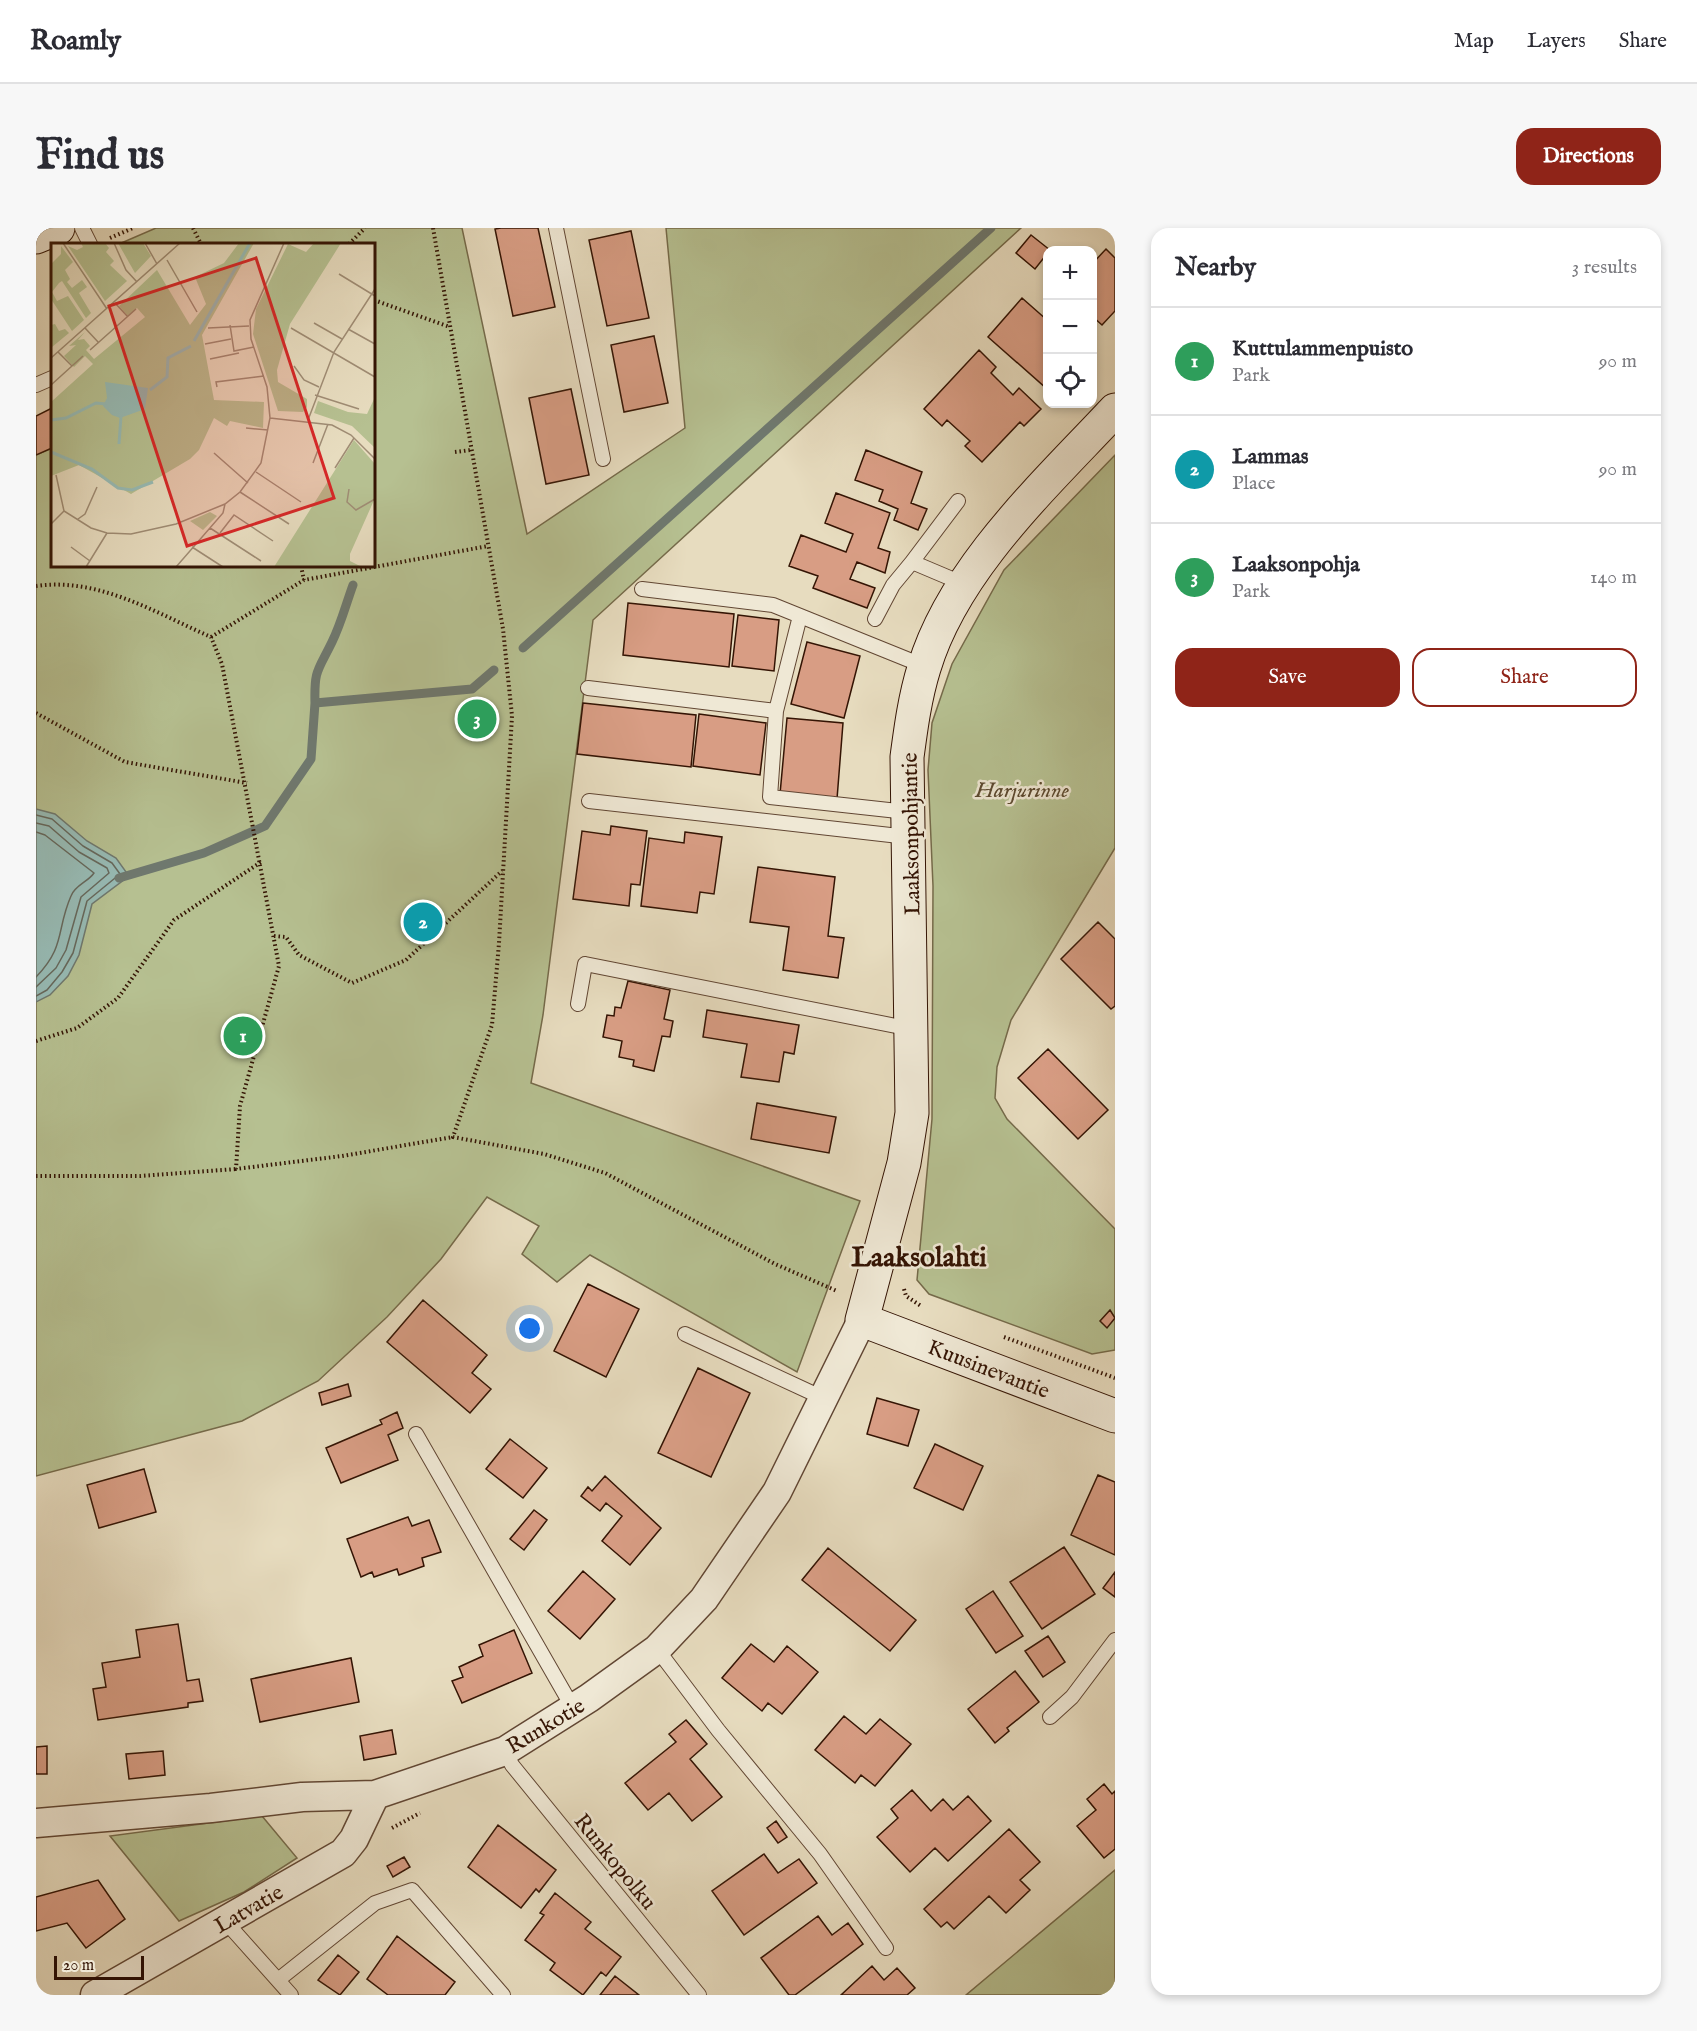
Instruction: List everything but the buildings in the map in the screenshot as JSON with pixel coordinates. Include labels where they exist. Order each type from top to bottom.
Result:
[{"type":"street","points":[[36,237],[58,228]]},
{"type":"street","name":"Laaksonpohjantie","points":[[862,1320],[904,1163],[912,1113],[909,737],[924,666],[940,627],[999,534],[1115,410]]},
{"type":"street","name":"Runkotie","points":[[36,1823],[211,1808],[302,1797],[375,1795],[505,1751],[573,1708],[657,1649],[704,1599],[777,1492],[862,1320]]},
{"type":"street","name":"Kuusinevantie","points":[[862,1320],[1114,1411]]},
{"type":"street","name":"Latvatie","points":[[95,1995],[343,1853],[354,1839],[375,1795]]},
{"type":"lane","points":[[82,228],[90,243]]},
{"type":"lane","points":[[556,228],[603,459]]},
{"type":"lane","points":[[36,385],[51,378]]},
{"type":"lane","points":[[875,620],[893,585],[958,501]]},
{"type":"lane","points":[[912,562],[966,585]]},
{"type":"lane","points":[[642,589],[773,605],[924,666]]},
{"type":"lane","points":[[800,616],[776,711],[770,797],[908,824]]},
{"type":"lane","points":[[588,688],[776,711]]},
{"type":"lane","points":[[589,801],[908,824]]},
{"type":"lane","points":[[578,1004],[585,964],[911,1029]]},
{"type":"lane","points":[[685,1334],[823,1398]]},
{"type":"lane","points":[[416,1434],[573,1708]]},
{"type":"lane","points":[[1050,1717],[1072,1697],[1115,1640]]},
{"type":"lane","points":[[657,1649],[718,1730],[820,1854],[886,1948]]},
{"type":"lane","name":"Runkopolku","points":[[505,1751],[512,1765],[699,1995]]},
{"type":"lane","points":[[278,1980],[375,1903],[412,1890],[503,1995]]},
{"type":"lane","points":[[225,1921],[291,1995]]},
{"type":"path","points":[[105,240],[133,228]]},
{"type":"path","points":[[194,228],[201,243]]},
{"type":"path","points":[[350,243],[365,228]]},
{"type":"path","points":[[433,228],[503,629],[512,716],[492,1025],[453,1137]]},
{"type":"path","points":[[375,300],[450,327]]},
{"type":"path","points":[[455,452],[471,450]]},
{"type":"path","points":[[375,567],[488,546]]},
{"type":"path","points":[[301,567],[304,580]]},
{"type":"path","points":[[212,637],[304,580],[374,567]]},
{"type":"path","points":[[36,586],[87,585],[126,599],[212,637],[222,664],[247,783],[279,966],[240,1107],[236,1169]]},
{"type":"path","points":[[36,713],[124,762],[247,783]]},
{"type":"path","points":[[36,1041],[77,1028],[118,998],[174,920],[261,862]]},
{"type":"path","points":[[274,936],[286,937],[299,955],[352,983],[406,960],[503,870]]},
{"type":"path","points":[[36,1176],[140,1176],[236,1169],[342,1156],[453,1137],[544,1154],[605,1173],[775,1264],[837,1291]]},
{"type":"path","points":[[901,1279],[906,1296],[929,1311]]},
{"type":"path","points":[[999,1335],[1115,1378]]},
{"type":"green space","points":[[156,228],[462,228],[527,534],[685,428],[666,228],[1021,228],[593,620],[543,1015],[531,1083],[860,1201],[797,1372],[590,1255],[557,1282],[522,1254],[539,1226],[487,1197],[441,1259],[387,1317],[318,1381],[242,1421],[36,1476],[36,455],[51,448],[51,567],[375,567],[375,243],[121,243]]},
{"type":"green space","name":"Harjurinne","points":[[1115,455],[1115,848],[1011,1020],[997,1067],[995,1098],[1007,1119],[1115,1229],[1115,1350],[1092,1354],[929,1294],[917,1280],[932,1119],[933,886],[928,770],[932,723],[952,664],[1004,570]]},
{"type":"green space","points":[[262,1816],[297,1858],[244,1892],[179,1921],[110,1836]]},
{"type":"green space","points":[[1115,1870],[1115,1995],[966,1995]]},
{"type":"water","points":[[36,809],[55,814],[87,841],[116,858],[129,876],[92,904],[79,955],[68,976],[50,995],[36,1002]]},
{"type":"waterway","points":[[523,648],[991,228]]},
{"type":"waterway","points":[[315,703],[315,683],[318,671],[338,628],[353,585]]},
{"type":"waterway","points":[[119,878],[204,853],[265,826],[311,759],[315,703],[472,689],[494,670]]},
{"type":"place","name":"Laaksonpohja","points":[[477,719]]},
{"type":"place","name":"Lammas","points":[[423,922]]},
{"type":"place","name":"Kuttulammenpuisto","points":[[243,1036]]},
{"type":"district","name":"Laaksolahti","points":[[919,1256]]}]
